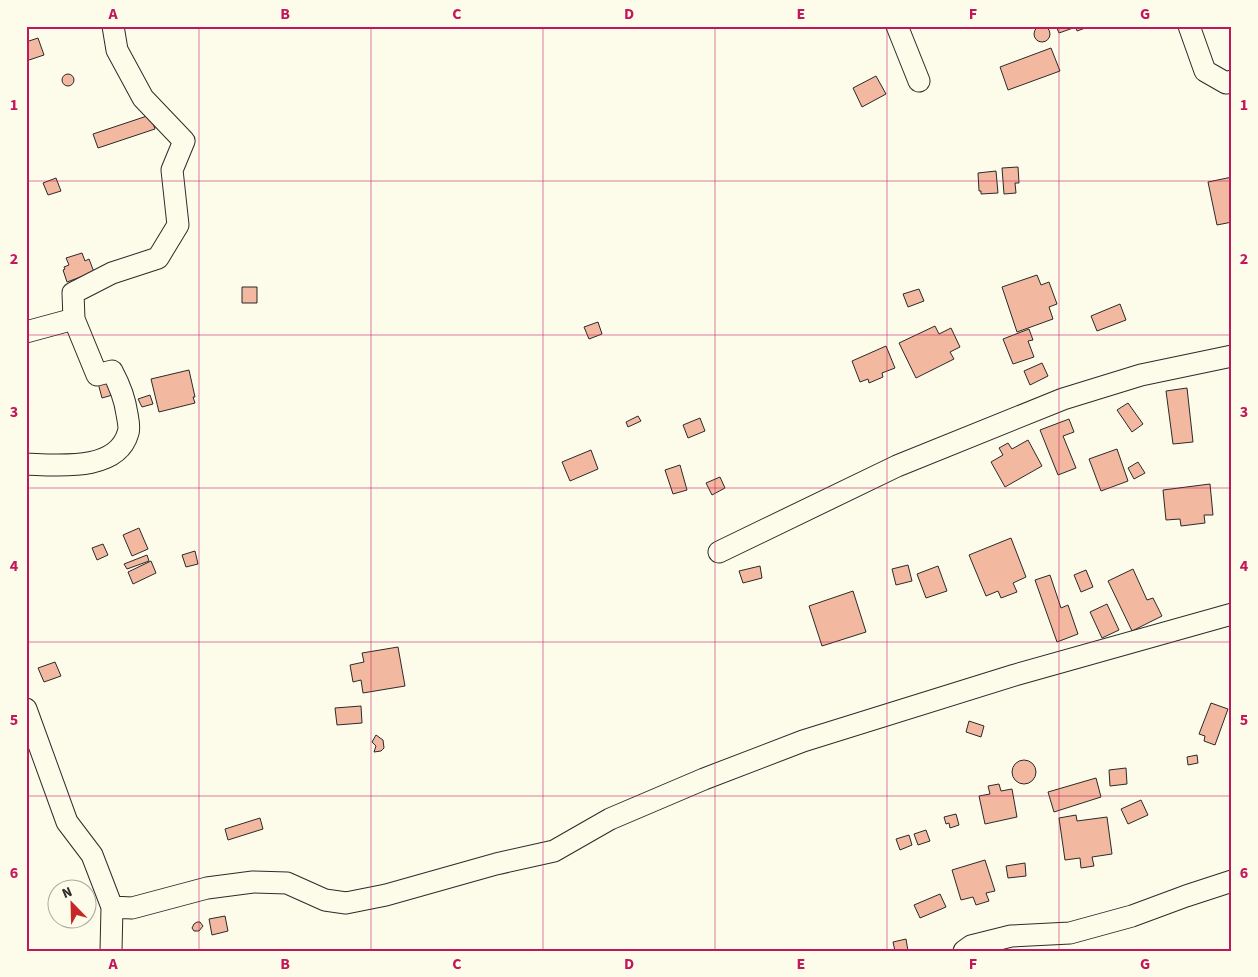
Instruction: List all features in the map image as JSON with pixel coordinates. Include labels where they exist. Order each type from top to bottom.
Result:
[{"type":"street","points":[[26,464],[72,464],[100,461],[122,446],[129,432],[125,404],[112,371],[97,375],[74,319],[73,293],[112,273],[158,258],[178,226],[172,170],[184,142],[143,98],[116,50],[114,26]]},
{"type":"street","points":[[897,26],[919,81]]},
{"type":"street","points":[[1189,26],[1205,71],[1226,83],[1232,81]]},
{"type":"street","points":[[26,332],[74,319]]},
{"type":"street","points":[[718,552],[897,466],[1064,399],[1141,375],[1232,356]]},
{"type":"street","points":[[112,908],[132,908],[207,888],[253,882],[287,883],[325,900],[346,903],[386,895],[496,864],[554,851],[610,819],[803,740],[1014,675],[1232,614]]},
{"type":"street","points":[[26,709],[67,822],[92,855],[112,908],[111,951]]},
{"type":"street","points":[[964,951],[971,946],[1011,936],[1070,933],[1123,919],[1232,880]]},
{"type":"building","points":[[1042,26],[1048,28],[1050,34],[1048,40],[1042,42],[1036,40],[1034,34],[1036,28]]},
{"type":"building","points":[[1056,26],[1091,26],[1077,31],[1076,27],[1059,33]]},
{"type":"building","points":[[38,38],[44,55],[26,61],[26,42]]},
{"type":"building","points":[[1051,48],[1060,71],[1008,90],[1000,67]]},
{"type":"building","points":[[70,74],[73,75],[73,85],[66,86],[63,85],[62,78],[63,75]]},
{"type":"building","points":[[876,76],[886,94],[862,107],[853,88]]},
{"type":"building","points":[[150,115],[155,129],[98,148],[93,134]]},
{"type":"building","points":[[1018,167],[1019,183],[1015,183],[1016,193],[1004,194],[1002,168]]},
{"type":"building","points":[[996,171],[998,193],[981,194],[981,191],[979,191],[978,173]]},
{"type":"building","points":[[1232,177],[1232,222],[1217,225],[1208,182]]},
{"type":"building","points":[[56,178],[61,191],[48,195],[43,183]]},
{"type":"building","points":[[82,253],[85,261],[89,259],[94,272],[67,282],[63,270],[65,269],[64,267],[69,265],[66,258]]},
{"type":"building","points":[[1037,275],[1041,285],[1049,282],[1057,304],[1049,307],[1053,319],[1017,332],[1002,287]]},
{"type":"building","points":[[242,287],[257,287],[257,303],[242,303]]},
{"type":"building","points":[[919,289],[924,301],[908,307],[903,294]]},
{"type":"building","points":[[1120,304],[1126,320],[1097,331],[1091,316]]},
{"type":"building","points":[[598,322],[602,334],[589,339],[584,327]]},
{"type":"building","points":[[935,326],[939,334],[951,328],[960,347],[950,352],[954,359],[916,378],[899,343]]},
{"type":"building","points":[[1029,329],[1033,340],[1028,341],[1034,357],[1013,364],[1003,339]]},
{"type":"building","points":[[886,346],[895,368],[882,373],[883,377],[869,383],[868,379],[860,382],[852,361]]},
{"type":"building","points":[[1042,363],[1048,376],[1030,385],[1024,371]]},
{"type":"building","points":[[189,370],[195,403],[159,412],[151,379]]},
{"type":"building","points":[[111,379],[116,394],[102,398],[98,383]]},
{"type":"building","points":[[1187,388],[1193,442],[1173,444],[1166,391]]},
{"type":"building","points":[[150,395],[153,404],[142,407],[138,399]]},
{"type":"building","points":[[1128,403],[1143,424],[1132,432],[1117,410]]},
{"type":"building","points":[[638,416],[641,421],[628,427],[626,422]]},
{"type":"building","points":[[700,418],[705,431],[688,438],[683,425]]},
{"type":"building","points":[[1069,419],[1074,432],[1063,436],[1076,468],[1058,475],[1040,430]]},
{"type":"building","points":[[1028,440],[1042,466],[1005,487],[991,462],[1003,455],[999,448],[1008,443],[1012,449]]},
{"type":"building","points":[[1117,449],[1128,481],[1101,491],[1089,459]]},
{"type":"building","points":[[591,450],[598,469],[570,481],[562,462]]},
{"type":"building","points":[[1138,462],[1145,473],[1134,479],[1128,468]]},
{"type":"building","points":[[680,465],[687,490],[673,494],[665,470]]},
{"type":"building","points":[[720,477],[725,488],[712,495],[706,483]]},
{"type":"building","points":[[1210,484],[1213,515],[1204,515],[1205,523],[1181,526],[1180,519],[1166,520],[1163,490]]},
{"type":"building","points":[[139,528],[148,549],[132,556],[123,535]]},
{"type":"building","points":[[1011,538],[1026,577],[1013,583],[1017,592],[1001,598],[998,591],[986,596],[969,555]]},
{"type":"building","points":[[103,544],[108,555],[97,560],[92,548]]},
{"type":"building","points":[[195,551],[198,564],[186,567],[182,555]]},
{"type":"building","points":[[147,555],[149,561],[127,569],[124,564]]},
{"type":"building","points":[[151,561],[156,573],[133,584],[128,572]]},
{"type":"building","points":[[908,565],[912,581],[896,585],[892,569]]},
{"type":"building","points":[[760,566],[762,578],[743,583],[739,571]]},
{"type":"building","points":[[938,566],[947,591],[926,598],[917,574]]},
{"type":"building","points":[[1133,569],[1147,600],[1153,598],[1162,616],[1132,631],[1108,581]]},
{"type":"building","points":[[1086,570],[1093,587],[1081,592],[1074,575]]},
{"type":"building","points":[[1050,575],[1061,608],[1068,605],[1078,634],[1057,642],[1035,580]]},
{"type":"building","points":[[853,591],[866,632],[822,646],[809,606]]},
{"type":"building","points":[[1107,604],[1119,630],[1102,638],[1090,612]]},
{"type":"building","points":[[398,647],[405,686],[363,693],[361,680],[353,682],[350,665],[364,662],[362,653]]},
{"type":"building","points":[[55,662],[61,676],[44,682],[38,668]]},
{"type":"building","points":[[1211,703],[1228,709],[1215,745],[1204,741],[1205,736],[1199,734]]},
{"type":"building","points":[[361,706],[362,723],[337,725],[335,708]]},
{"type":"building","points":[[969,721],[984,726],[981,737],[966,732]]},
{"type":"building","points":[[376,735],[383,740],[384,748],[381,751],[374,752],[376,746],[372,742]]},
{"type":"building","points":[[1197,755],[1198,763],[1188,765],[1187,757]]},
{"type":"building","points":[[1024,760],[1032,764],[1036,772],[1032,780],[1024,784],[1016,780],[1012,772],[1016,764]]},
{"type":"building","points":[[1126,768],[1127,784],[1110,786],[1109,770]]},
{"type":"building","points":[[1096,778],[1101,797],[1054,812],[1048,792]]},
{"type":"building","points":[[999,784],[1001,791],[1012,789],[1017,817],[985,824],[979,796],[990,794],[988,786]]},
{"type":"building","points":[[1141,800],[1148,815],[1128,824],[1121,809]]},
{"type":"building","points":[[956,814],[959,825],[950,828],[949,823],[946,824],[944,817]]},
{"type":"building","points":[[1076,815],[1077,821],[1107,817],[1112,854],[1092,857],[1094,866],[1081,868],[1080,858],[1065,860],[1059,818]]},
{"type":"building","points":[[260,818],[263,829],[228,840],[225,829]]},
{"type":"building","points":[[926,830],[930,841],[918,845],[914,834]]},
{"type":"building","points":[[909,835],[912,845],[900,850],[896,839]]},
{"type":"building","points":[[985,860],[995,891],[986,893],[989,901],[976,905],[973,897],[961,900],[952,870]]},
{"type":"building","points":[[1025,863],[1026,876],[1008,878],[1006,866]]},
{"type":"building","points":[[940,894],[946,907],[920,918],[914,905]]},
{"type":"building","points":[[225,916],[228,931],[212,935],[209,919]]},
{"type":"building","points":[[197,922],[200,922],[203,926],[199,931],[194,931],[192,928]]},
{"type":"building","points":[[906,939],[908,951],[895,951],[893,942]]}]
